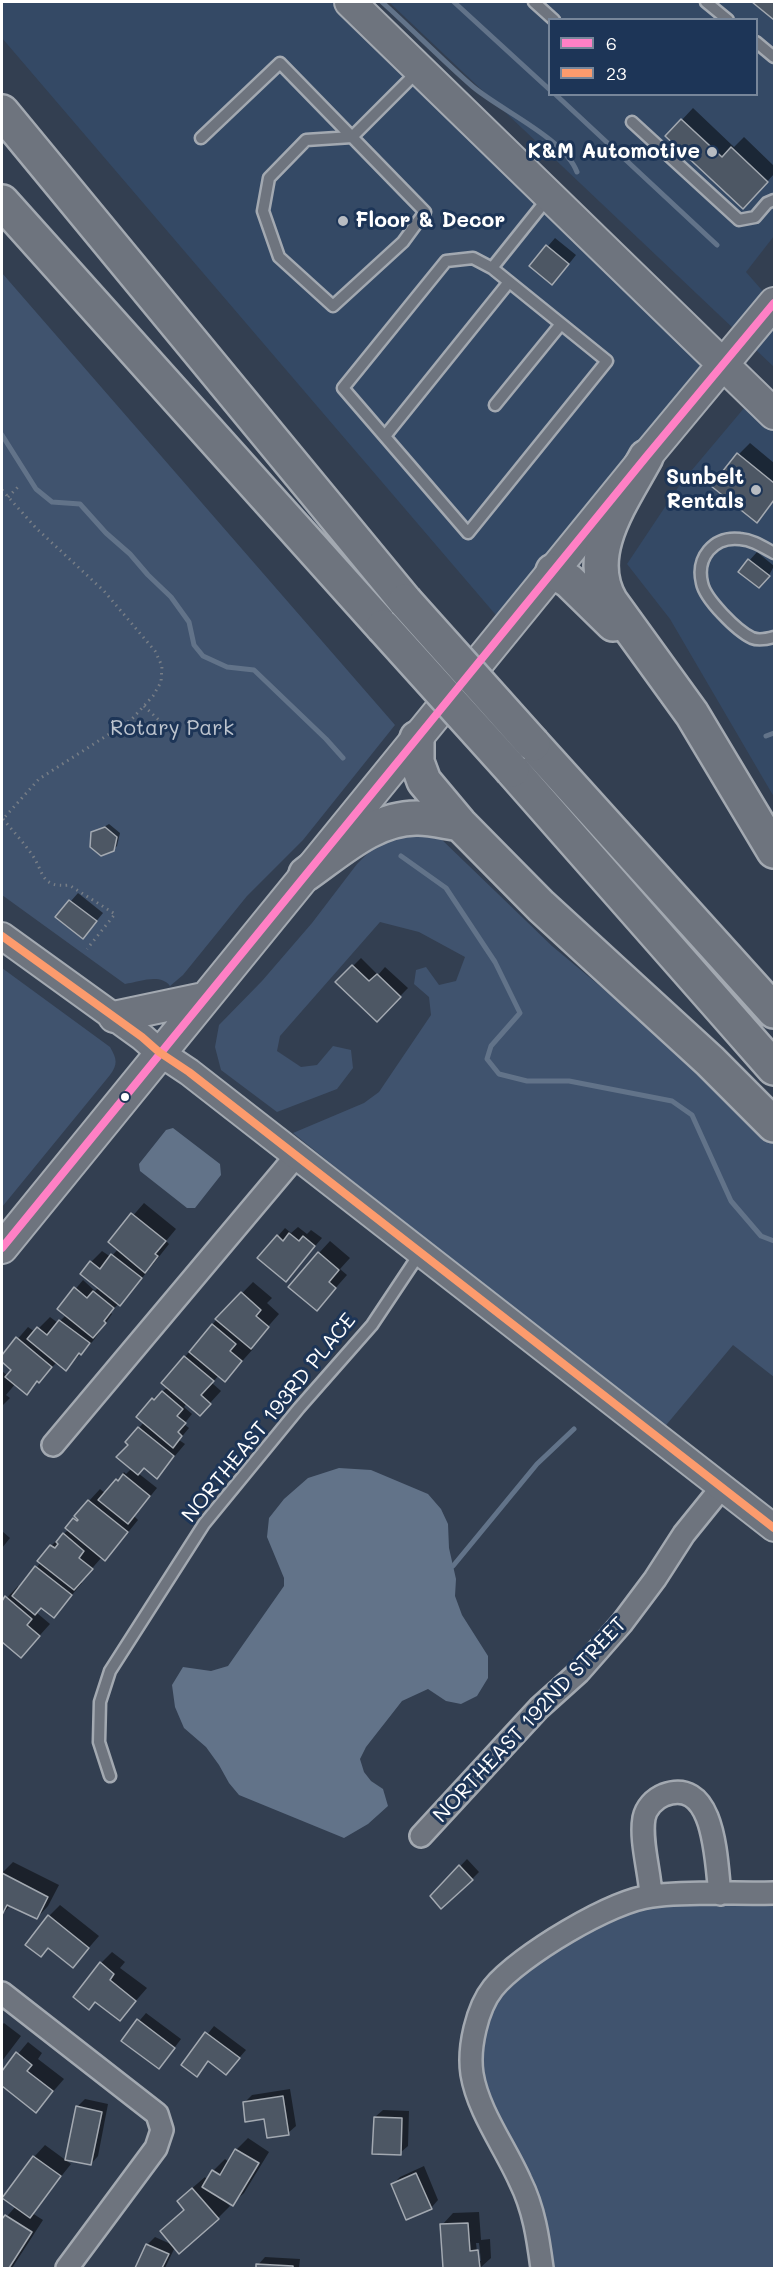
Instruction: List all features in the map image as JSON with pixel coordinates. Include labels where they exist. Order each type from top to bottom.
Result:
[{"type":"highway","points":[[2,112],[405,601],[774,1011]]},
{"type":"highway","points":[[2,202],[512,770],[774,1068]]},
{"type":"highway","points":[[645,457],[607,532],[601,551],[599,567],[606,593],[692,714],[774,851]]},
{"type":"highway","points":[[553,571],[568,581],[616,627],[669,684]]},
{"type":"highway","points":[[417,738],[417,762],[424,781],[460,824],[541,906],[710,1060],[774,1125]]},
{"type":"highway","points":[[306,874],[359,838],[393,821],[419,818],[460,824]]},
{"type":"main road","points":[[350,2],[774,414]]},
{"type":"main road","points":[[2,1248],[159,1052],[645,457],[774,303]]},
{"type":"main road","points":[[114,1017],[204,998]]},
{"type":"street","points":[[2,936],[189,1072],[774,1528]]},
{"type":"street","points":[[53,1445],[296,1156]]},
{"type":"street","name":"NORTHEAST 192ND STREET","points":[[422,1836],[538,1708],[579,1672],[622,1623],[684,1534],[722,1487]]},
{"type":"street","points":[[651,1896],[643,1830],[645,1816],[655,1800],[670,1793],[693,1796],[703,1808],[710,1822],[720,1894]]},
{"type":"street","points":[[542,2268],[537,2228],[521,2183],[484,2112],[472,2073],[473,2032],[481,2008],[493,1988],[517,1965],[586,1920],[620,1904],[651,1896],[774,1893]]},
{"type":"street","points":[[2,1993],[157,2114],[162,2130],[156,2148],[66,2268]]},
{"type":"lane","points":[[534,2],[552,18]]},
{"type":"lane","points":[[706,2],[726,18]]},
{"type":"lane","points":[[758,44],[774,57]]},
{"type":"lane","points":[[201,138],[280,63],[352,137],[425,212],[403,242],[333,306],[279,257],[263,211],[269,178],[306,140],[352,137],[419,69]]},
{"type":"lane","points":[[632,122],[740,220],[755,217],[767,203],[774,200]]},
{"type":"lane","points":[[492,268],[551,195]]},
{"type":"lane","points":[[473,258],[492,268],[608,362],[468,533],[343,388],[447,261],[473,258]]},
{"type":"lane","points":[[385,436],[509,282]]},
{"type":"lane","points":[[495,405],[561,324]]},
{"type":"lane","points":[[774,553],[758,543],[741,539],[718,542],[709,548],[703,558],[701,572],[702,584],[707,595],[737,629],[754,639],[774,637]]},
{"type":"lane","name":"NORTHEAST 193RD PLACE","points":[[110,1776],[99,1742],[100,1701],[110,1671],[204,1524],[299,1408],[372,1325],[421,1252]]},
{"type":"path","points":[[8,497],[20,485]]},
{"type":"path","points":[[2,490],[36,528],[104,591],[155,651],[162,666],[161,682],[144,706],[124,725],[39,779],[2,819],[34,858],[42,876],[50,883],[61,886],[69,885],[115,914],[87,949]]},
{"type":"path","points":[[144,706],[163,724]]},
{"type":"shaded area","points":[[2,2],[349,2],[723,364],[507,628],[2,38]]},
{"type":"shaded area","points":[[389,2],[774,2],[774,236],[746,272],[774,304],[774,367]]},
{"type":"shaded area","points":[[755,395],[774,413],[774,797],[670,619],[627,564],[681,483]]},
{"type":"shaded area","points":[[173,1128],[220,1164],[221,1175],[195,1208],[187,1208],[140,1171],[139,1164],[166,1130]]},
{"type":"shaded area","points":[[339,1468],[371,1470],[428,1494],[441,1509],[448,1524],[449,1548],[456,1579],[455,1596],[462,1615],[488,1656],[488,1678],[477,1696],[461,1704],[446,1701],[428,1689],[402,1701],[366,1747],[360,1759],[364,1772],[371,1781],[383,1789],[388,1806],[368,1824],[344,1838],[239,1795],[206,1747],[184,1728],[175,1707],[172,1685],[183,1667],[211,1671],[228,1666],[284,1586],[284,1578],[267,1537],[269,1518],[284,1499],[308,1478]]},
{"type":"green space","name":"Rotary Park","points":[[2,273],[395,725],[303,840],[247,896],[183,975],[170,986],[166,982],[155,979],[125,984],[2,895]]},
{"type":"green space","points":[[419,829],[439,837],[552,946],[642,1021],[774,1141],[774,1377],[733,1345],[662,1430],[293,1133],[364,1103],[379,1092],[431,1015],[429,997],[414,984],[416,970],[426,967],[439,985],[456,981],[465,957],[419,932],[380,922],[280,1036],[277,1051],[301,1067],[317,1065],[333,1046],[351,1050],[353,1068],[337,1089],[277,1112],[221,1070],[215,1047],[219,1025],[262,981],[312,923],[357,864],[377,844],[398,832]]},
{"type":"green space","points":[[2,968],[110,1047],[116,1061],[110,1075],[2,1207]]},
{"type":"green space","points":[[774,1893],[774,2268],[542,2268],[537,2228],[484,2112],[473,2032],[493,1988],[620,1904]]},
{"type":"building","points":[[752,2],[774,2],[774,20]]},
{"type":"building","points":[[681,119],[722,157],[731,147],[768,182],[743,209],[665,136]]},
{"type":"building","points":[[546,245],[569,264],[552,285],[529,266]]},
{"type":"building","points":[[737,453],[774,483],[774,500],[757,523],[711,486]]},
{"type":"building","points":[[748,559],[770,576],[759,588],[738,572]]},
{"type":"building","points":[[105,827],[117,837],[114,851],[101,856],[90,847],[91,832]]},
{"type":"building","points":[[69,900],[97,921],[83,939],[55,917]]},
{"type":"building","points":[[352,965],[369,981],[377,974],[401,997],[377,1022],[335,982]]},
{"type":"building","points":[[131,1213],[166,1241],[155,1254],[158,1256],[145,1273],[108,1242]]},
{"type":"building","points":[[289,1233],[299,1241],[303,1236],[315,1246],[286,1282],[257,1258],[277,1235],[283,1241]]},
{"type":"building","points":[[318,1252],[339,1270],[329,1282],[336,1288],[317,1311],[288,1287]]},
{"type":"building","points":[[111,1254],[142,1278],[120,1306],[80,1274],[90,1261],[100,1269]]},
{"type":"building","points":[[74,1287],[87,1298],[93,1291],[114,1308],[104,1321],[106,1323],[93,1338],[57,1309]]},
{"type":"building","points":[[241,1292],[261,1310],[256,1316],[269,1327],[251,1349],[215,1319]]},
{"type":"building","points":[[59,1320],[90,1343],[81,1355],[79,1353],[66,1371],[27,1339],[37,1327],[47,1335]]},
{"type":"building","points":[[212,1324],[236,1344],[230,1351],[242,1361],[225,1382],[189,1352]]},
{"type":"building","points":[[16,1337],[52,1367],[39,1383],[37,1381],[27,1395],[5,1377],[11,1370],[2,1362],[2,1355]]},
{"type":"building","points":[[184,1356],[214,1381],[201,1395],[211,1404],[200,1416],[161,1383]]},
{"type":"building","points":[[162,1391],[183,1409],[177,1416],[186,1423],[178,1432],[182,1436],[173,1448],[136,1417],[152,1398],[154,1400]]},
{"type":"building","points":[[138,1427],[174,1456],[157,1479],[144,1468],[138,1475],[116,1457],[128,1445],[125,1442]]},
{"type":"building","points":[[123,1474],[150,1496],[128,1524],[98,1500]]},
{"type":"building","points":[[88,1500],[128,1532],[105,1561],[65,1528],[73,1518],[78,1520],[74,1516]]},
{"type":"building","points":[[63,1533],[84,1551],[79,1558],[93,1569],[74,1590],[37,1561],[50,1545],[55,1548],[58,1544],[56,1542]]},
{"type":"building","points":[[35,1566],[72,1595],[54,1618],[41,1608],[35,1615],[12,1596]]},
{"type":"building","points":[[5,1596],[32,1619],[27,1625],[40,1636],[21,1658],[2,1642],[2,1601]]},
{"type":"building","points":[[459,1865],[473,1880],[441,1909],[430,1896]]},
{"type":"building","points":[[2,1873],[48,1897],[37,1919],[7,1905],[2,1915]]},
{"type":"building","points":[[48,1915],[89,1948],[73,1968],[48,1948],[41,1957],[25,1945]]},
{"type":"building","points":[[100,1962],[114,1974],[110,1980],[136,2001],[120,2021],[95,2002],[89,2010],[73,1997]]},
{"type":"building","points":[[137,2019],[175,2048],[159,2069],[121,2041]]},
{"type":"building","points":[[205,2032],[240,2058],[226,2075],[208,2061],[197,2077],[181,2065]]},
{"type":"building","points":[[16,2052],[32,2065],[27,2071],[53,2091],[36,2113],[2,2086],[2,2071]]},
{"type":"building","points":[[283,2096],[289,2135],[267,2138],[264,2119],[245,2122],[243,2102]]},
{"type":"building","points":[[76,2106],[102,2112],[91,2165],[65,2160]]},
{"type":"building","points":[[374,2117],[402,2118],[401,2155],[372,2154]]},
{"type":"building","points":[[235,2149],[259,2163],[233,2206],[202,2187],[212,2170],[220,2175]]},
{"type":"building","points":[[33,2156],[61,2176],[30,2218],[2,2198]]},
{"type":"building","points":[[416,2173],[432,2209],[406,2220],[391,2184]]},
{"type":"building","points":[[192,2188],[219,2219],[179,2254],[160,2231],[184,2210],[177,2201]]},
{"type":"building","points":[[5,2215],[32,2232],[9,2268],[2,2268],[2,2219]]},
{"type":"building","points":[[468,2223],[470,2251],[478,2250],[480,2268],[443,2268],[440,2224]]},
{"type":"building","points":[[146,2244],[169,2254],[162,2268],[135,2268]]},
{"type":"building","points":[[256,2264],[293,2266],[293,2268],[256,2268]]},
{"type":"waterway","points":[[382,2],[472,86],[530,125],[559,148],[577,172]]},
{"type":"waterway","points":[[454,2],[548,88]]},
{"type":"waterway","points":[[557,96],[717,245]]},
{"type":"waterway","points":[[2,435],[36,489],[52,502],[80,504],[171,597],[189,622],[194,645],[203,656],[227,667],[254,670],[343,758]]},
{"type":"waterway","points":[[766,736],[774,733]]},
{"type":"waterway","points":[[401,856],[446,888],[495,962],[520,1013],[491,1046],[487,1059],[499,1074],[527,1081],[569,1081],[672,1101],[692,1115],[731,1201],[761,1236],[774,1241]]},
{"type":"waterway","points":[[453,1566],[537,1464],[574,1429]]},
{"type":"transit line","name":"6","points":[[2,1248],[774,303]]},
{"type":"transit line","name":"23","points":[[2,936],[189,1072],[774,1528]]},
{"type":"place","name":"K&M Automotive","points":[[712,152]]},
{"type":"place","name":"Floor & Decor","points":[[343,221]]},
{"type":"place","name":"Sunbelt Rentals","points":[[756,490]]}]
